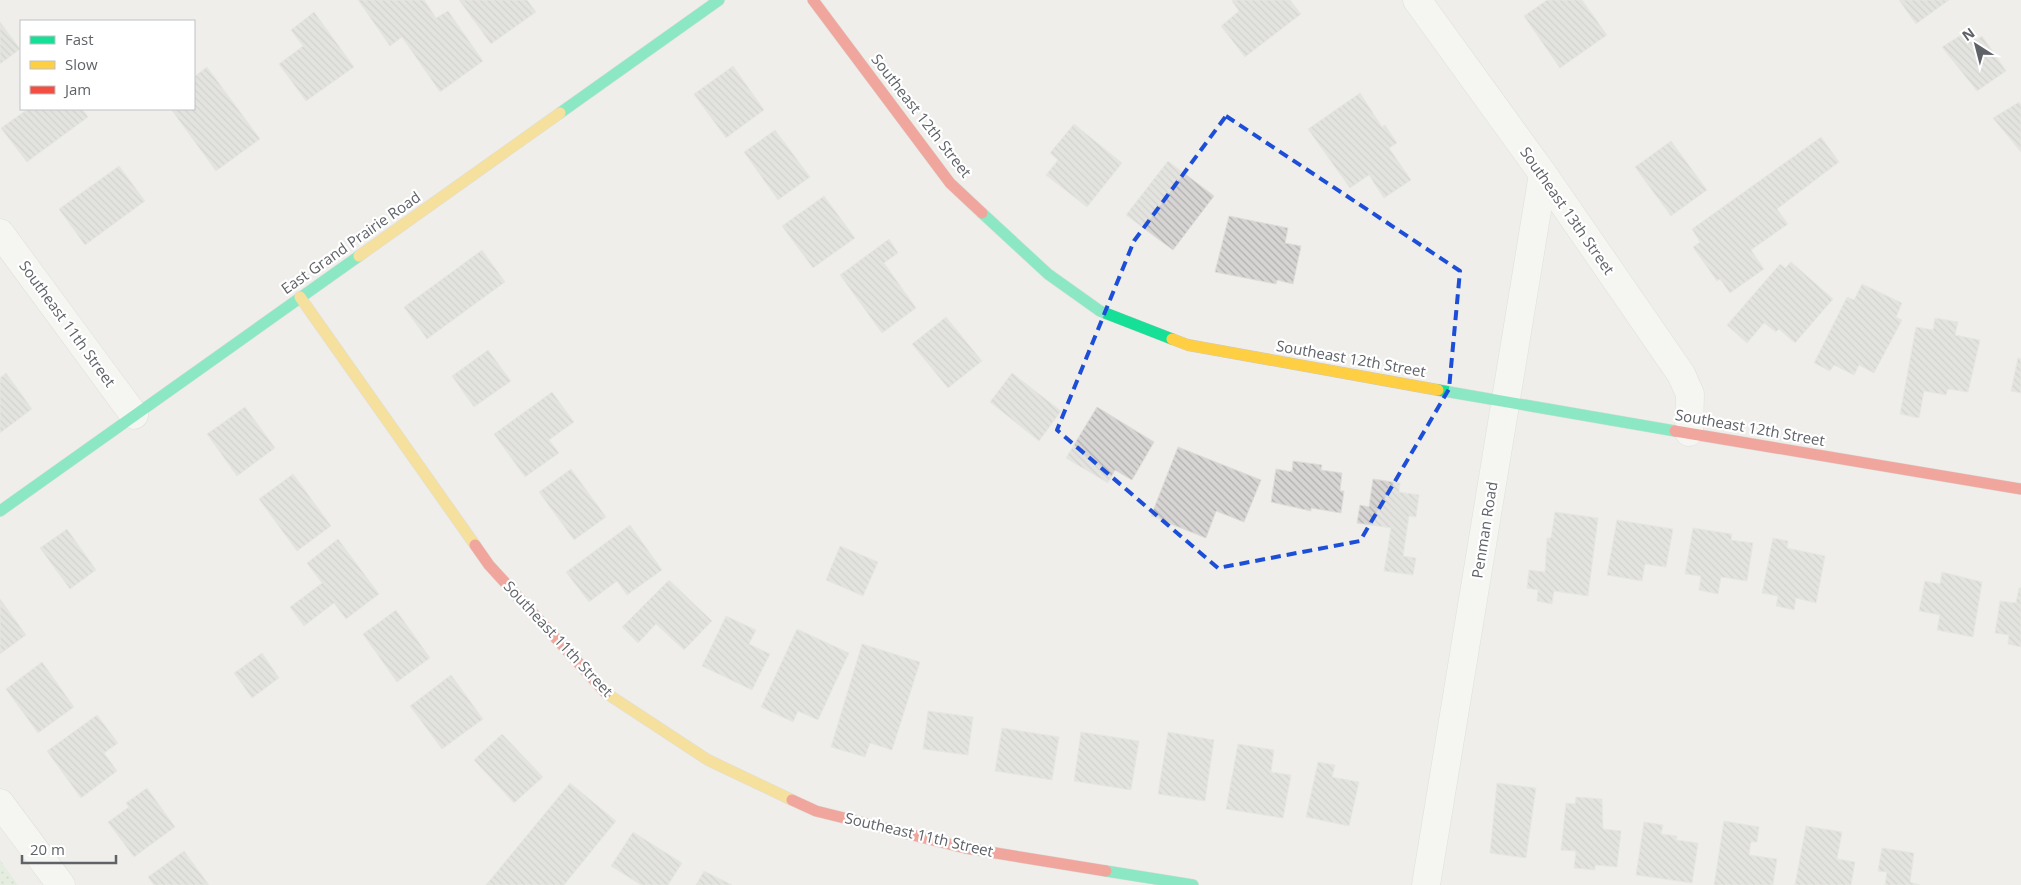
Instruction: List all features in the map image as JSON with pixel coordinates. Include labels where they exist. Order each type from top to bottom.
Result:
[{"type":"street","name":"East Grand Prairie Road","points":[[0,511],[719,0]]},
{"type":"street","name":"Southeast 12th Street","points":[[813,0],[950,182],[1048,274],[1100,311],[1188,345],[1506,402],[2021,490]]},
{"type":"street","name":"Southeast 13th Street","points":[[1417,0],[1543,174],[1681,374],[1690,394],[1689,432]]},
{"type":"street","name":"Penman Road","points":[[1426,885],[1543,174]]},
{"type":"street","name":"Southeast 11th Street","points":[[0,233],[134,415]]},
{"type":"street","name":"Southeast 11th Street","points":[[300,297],[489,565],[607,694],[708,760],[816,811],[965,848],[1193,885]]},
{"type":"street","points":[[0,803],[61,885]]},
{"type":"highlighted area","points":[[1226,116],[1460,271],[1449,389],[1360,541],[1218,568],[1057,430],[1134,241]]},
{"type":"green space","points":[[0,860],[18,885],[0,885]]},
{"type":"building","points":[[358,0],[424,0],[436,18],[448,11],[483,61],[440,92],[402,37],[390,46]]},
{"type":"building","points":[[459,0],[527,0],[536,12],[491,44]]},
{"type":"building","points":[[1233,0],[1290,0],[1301,14],[1245,57],[1221,26],[1239,11]]},
{"type":"building","points":[[1547,0],[1582,0],[1607,35],[1560,68],[1524,16]]},
{"type":"building","points":[[1899,0],[1949,0],[1916,24]]},
{"type":"building","points":[[314,12],[354,67],[306,101],[279,64],[303,46],[291,30]]},
{"type":"building","points":[[0,22],[20,49],[0,64]]},
{"type":"building","points":[[1969,30],[1976,40],[1982,36],[2006,71],[1977,91],[1942,47]]},
{"type":"building","points":[[733,66],[764,110],[726,138],[694,94]]},
{"type":"building","points":[[207,67],[260,139],[216,171],[172,110],[195,110],[195,76]]},
{"type":"building","points":[[1360,93],[1382,127],[1385,125],[1397,143],[1389,148],[1411,180],[1384,198],[1369,175],[1350,188],[1308,129]]},
{"type":"building","points":[[2019,102],[2021,105],[2021,152],[1993,118]]},
{"type":"building","points":[[27,110],[83,110],[88,117],[27,162],[1,128]]},
{"type":"building","points":[[1074,124],[1122,163],[1087,207],[1046,175],[1058,160],[1050,153]]},
{"type":"building","points":[[775,130],[810,177],[778,200],[744,152]]},
{"type":"building","points":[[1821,137],[1839,162],[1777,209],[1788,224],[1751,250],[1764,269],[1730,293],[1720,279],[1717,281],[1693,247],[1700,242],[1692,229]]},
{"type":"building","points":[[1671,141],[1707,190],[1671,216],[1635,167]]},
{"type":"building","points":[[1168,161],[1214,196],[1173,250],[1126,215]]},
{"type":"building","points":[[119,166],[145,201],[85,245],[59,209]]},
{"type":"building","points":[[824,196],[855,238],[813,268],[782,226]]},
{"type":"building","points":[[1229,216],[1288,228],[1285,243],[1301,246],[1293,284],[1277,280],[1276,284],[1215,272]]},
{"type":"building","points":[[889,239],[898,253],[884,263],[916,308],[882,333],[840,275]]},
{"type":"building","points":[[482,250],[505,282],[427,339],[404,307]]},
{"type":"building","points":[[1791,262],[1833,299],[1795,343],[1779,329],[1776,332],[1764,323],[1747,343],[1727,325],[1780,264],[1785,268]]},
{"type":"building","points":[[1862,284],[1902,303],[1896,317],[1902,320],[1874,373],[1859,365],[1854,375],[1834,365],[1830,371],[1814,363],[1847,297],[1854,300]]},
{"type":"building","points":[[946,317],[982,361],[948,388],[912,344]]},
{"type":"building","points":[[1935,318],[1958,322],[1955,335],[1980,340],[1968,392],[1948,389],[1946,395],[1924,391],[1919,418],[1900,414],[1916,327],[1933,330]]},
{"type":"building","points":[[488,350],[511,381],[474,407],[452,376]]},
{"type":"building","points":[[2018,358],[2021,359],[2021,393],[2011,391]]},
{"type":"building","points":[[6,373],[32,409],[0,433],[0,378]]},
{"type":"building","points":[[1012,373],[1061,411],[1039,441],[990,402]]},
{"type":"building","points":[[552,392],[574,422],[549,440],[559,453],[525,477],[494,434]]},
{"type":"building","points":[[245,407],[275,448],[237,476],[207,434]]},
{"type":"building","points":[[1097,407],[1154,442],[1132,480],[1115,470],[1108,483],[1066,458]]},
{"type":"building","points":[[1178,447],[1261,480],[1244,522],[1216,511],[1206,538],[1151,516]]},
{"type":"building","points":[[1293,461],[1322,465],[1321,470],[1342,473],[1340,491],[1344,491],[1341,513],[1311,508],[1311,511],[1271,502],[1276,469],[1292,472]]},
{"type":"building","points":[[571,469],[606,517],[574,540],[539,492]]},
{"type":"building","points":[[293,474],[331,526],[297,551],[259,499]]},
{"type":"building","points":[[1373,479],[1400,483],[1399,492],[1419,495],[1416,517],[1409,516],[1403,556],[1416,558],[1413,575],[1384,571],[1391,528],[1357,523],[1360,505],[1369,507]]},
{"type":"building","points":[[1555,512],[1598,518],[1588,596],[1554,591],[1552,604],[1537,601],[1538,590],[1527,588],[1529,570],[1545,572],[1547,538],[1551,538]]},
{"type":"building","points":[[1617,520],[1673,529],[1666,567],[1645,564],[1642,581],[1607,575]]},
{"type":"building","points":[[630,525],[662,570],[627,595],[617,581],[589,602],[566,572]]},
{"type":"building","points":[[1693,528],[1732,534],[1731,540],[1753,543],[1747,581],[1721,577],[1718,594],[1699,590],[1701,576],[1685,574]]},
{"type":"building","points":[[67,529],[96,570],[70,589],[40,548]]},
{"type":"building","points":[[1773,538],[1788,541],[1787,548],[1825,556],[1816,603],[1796,598],[1794,610],[1776,606],[1778,596],[1762,593]]},
{"type":"building","points":[[338,539],[379,594],[346,619],[334,603],[304,626],[290,607],[322,583],[307,563]]},
{"type":"building","points":[[840,546],[878,562],[863,596],[826,580]]},
{"type":"building","points":[[1942,572],[1982,582],[1973,637],[1937,630],[1940,615],[1919,611],[1925,581],[1940,584]]},
{"type":"building","points":[[669,580],[712,621],[684,650],[656,624],[638,643],[622,627]]},
{"type":"building","points":[[2019,588],[2021,588],[2021,647],[2008,644],[2009,635],[1995,633],[2000,601],[2016,603]]},
{"type":"building","points":[[0,599],[26,635],[0,654]]},
{"type":"building","points":[[396,610],[430,658],[397,682],[363,634]]},
{"type":"building","points":[[726,616],[756,630],[749,644],[770,654],[752,690],[702,666]]},
{"type":"building","points":[[797,629],[849,653],[818,720],[798,711],[793,722],[761,707]]},
{"type":"building","points":[[862,644],[920,662],[892,750],[870,743],[865,757],[831,747]]},
{"type":"building","points":[[262,653],[279,678],[252,698],[234,673]]},
{"type":"building","points":[[42,662],[74,707],[38,733],[6,689]]},
{"type":"building","points":[[451,675],[483,719],[442,749],[410,706]]},
{"type":"building","points":[[928,711],[973,717],[968,755],[923,749]]},
{"type":"building","points":[[97,715],[118,743],[104,753],[117,771],[81,798],[47,751]]},
{"type":"building","points":[[1002,728],[1059,737],[1052,780],[995,771]]},
{"type":"building","points":[[1081,732],[1139,741],[1131,790],[1074,781]]},
{"type":"building","points":[[1168,732],[1214,740],[1205,801],[1158,794]]},
{"type":"building","points":[[502,734],[543,777],[514,803],[474,760]]},
{"type":"building","points":[[1238,744],[1274,750],[1271,772],[1291,775],[1283,818],[1226,809]]},
{"type":"building","points":[[1318,762],[1335,765],[1332,777],[1359,782],[1349,826],[1306,817]]},
{"type":"building","points":[[570,783],[616,821],[564,885],[486,885]]},
{"type":"building","points":[[1497,783],[1536,788],[1526,858],[1490,853]]},
{"type":"building","points":[[147,788],[175,827],[134,857],[108,822],[129,807],[126,803]]},
{"type":"building","points":[[1576,797],[1602,799],[1603,829],[1621,831],[1617,867],[1595,865],[1595,870],[1574,868],[1576,851],[1561,850],[1566,803],[1575,804]]},
{"type":"building","points":[[1724,821],[1759,827],[1757,842],[1751,842],[1749,855],[1777,859],[1773,885],[1714,885]]},
{"type":"building","points":[[1644,822],[1663,825],[1661,834],[1677,836],[1676,840],[1698,843],[1692,883],[1636,875]]},
{"type":"building","points":[[1806,826],[1842,832],[1837,859],[1855,862],[1851,885],[1795,885]]},
{"type":"building","points":[[633,832],[682,863],[668,885],[641,885],[611,866]]},
{"type":"building","points":[[1882,848],[1914,853],[1910,882],[1920,885],[1885,885],[1887,872],[1878,871]]},
{"type":"building","points":[[184,851],[209,885],[154,885],[148,877]]},
{"type":"building","points":[[704,871],[732,885],[696,885]]},
{"type":"traffic: fast","points":[[560,113],[719,0]]},
{"type":"traffic: fast","points":[[982,213],[1048,274],[1100,311],[1172,339]]},
{"type":"traffic: fast","points":[[0,511],[359,256]]},
{"type":"traffic: fast","points":[[1438,390],[1675,431]]},
{"type":"traffic: fast","points":[[1106,871],[1193,885]]},
{"type":"traffic: slow","points":[[359,256],[560,113]]},
{"type":"traffic: slow","points":[[300,297],[475,545]]},
{"type":"traffic: slow","points":[[1172,339],[1188,345],[1438,390]]},
{"type":"traffic: slow","points":[[606,693],[708,760],[792,800]]},
{"type":"traffic: jam","points":[[813,0],[950,183],[982,213]]},
{"type":"traffic: jam","points":[[1675,431],[2021,489]]},
{"type":"traffic: jam","points":[[475,545],[489,565],[606,693]]},
{"type":"traffic: jam","points":[[792,800],[816,811],[965,848],[1106,871]]}]
